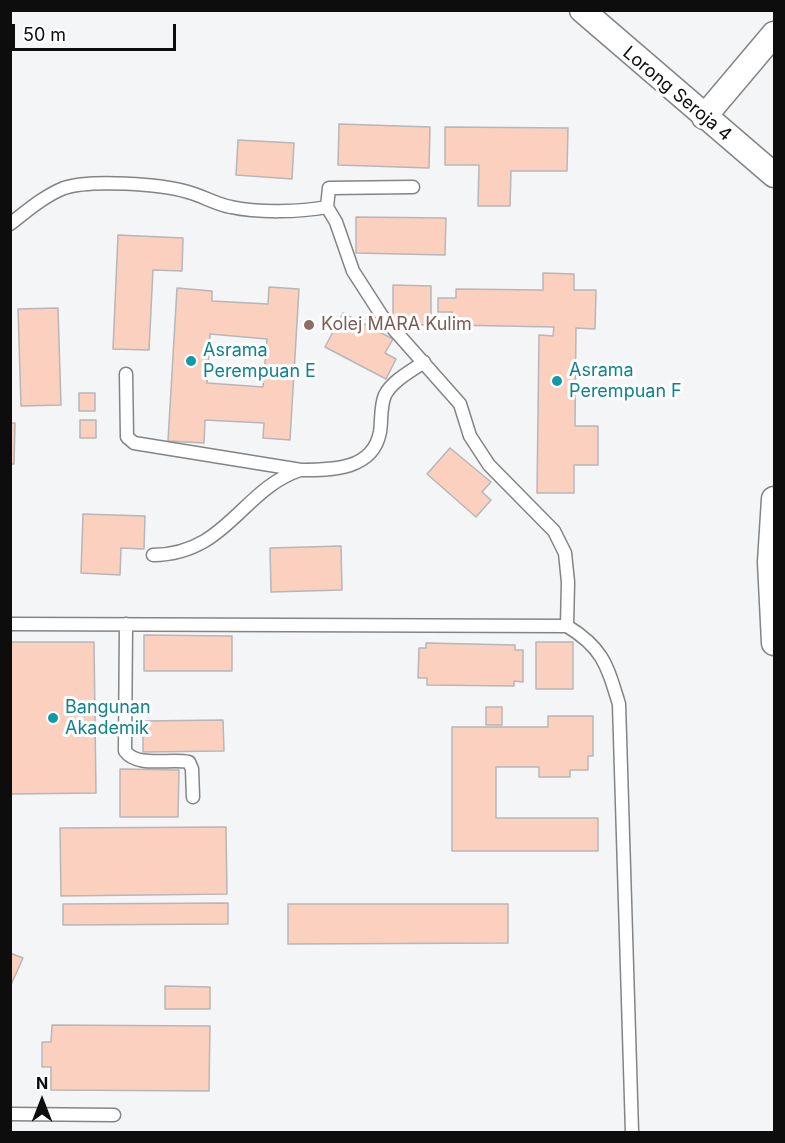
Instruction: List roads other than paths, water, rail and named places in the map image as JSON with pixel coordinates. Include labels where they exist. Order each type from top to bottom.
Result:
[{"type":"street","name":"Lorong Seroja 4","points":[[582,10],[774,175]]},
{"type":"street","points":[[704,117],[774,34]]},
{"type":"street","points":[[774,500],[770,562],[774,643]]},
{"type":"lane","points":[[10,224],[44,198],[65,188],[85,184],[155,187],[187,192],[234,208],[308,210],[327,207]]},
{"type":"lane","points":[[413,187],[329,188],[327,207],[336,222],[353,271],[382,316],[460,404],[470,436],[489,465],[554,531],[565,553],[568,582],[567,626]]},
{"type":"lane","points":[[126,374],[127,437],[134,444],[301,470],[342,467],[371,455],[378,442],[381,408],[386,393],[397,381],[424,362]]},
{"type":"lane","points":[[153,555],[180,553],[212,537],[273,483],[301,470]]},
{"type":"lane","points":[[10,624],[567,626],[590,640],[608,667],[619,704],[632,1132]]},
{"type":"lane","points":[[126,624],[125,751],[129,757],[138,760],[189,762],[192,769],[193,797]]},
{"type":"lane","points":[[10,1114],[114,1115]]},
{"type":"place","name":"Kolej MARA Kulim","points":[[309,325]]},
{"type":"place","name":"Asrama Perempuan E","points":[[191,361]]},
{"type":"place","name":"Asrama Perempuan F","points":[[557,381]]},
{"type":"place","name":"Bangunan Akademik","points":[[53,718]]}]
